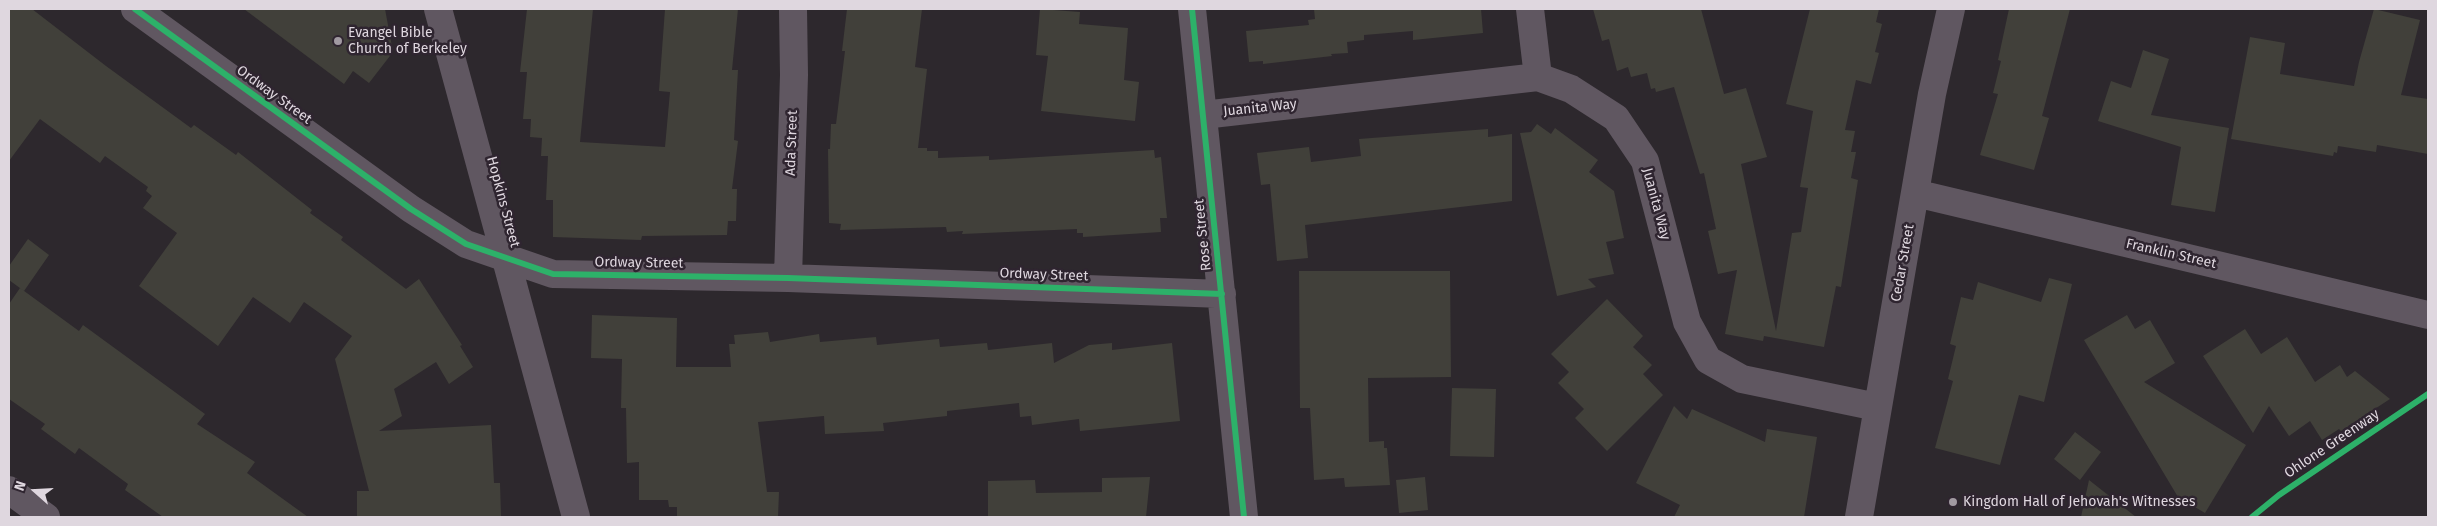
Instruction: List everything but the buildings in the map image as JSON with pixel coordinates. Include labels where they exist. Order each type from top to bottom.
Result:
[{"type":"street","name":"Ordway Street","points":[[135,9],[411,209],[466,244],[554,274],[788,278],[1222,294]]},
{"type":"street","name":"Hopkins Street","points":[[438,9],[576,517]]},
{"type":"street","name":"Ada Street","points":[[788,278],[794,75],[793,9]]},
{"type":"street","name":"Rose Street","points":[[1192,9],[1244,517]]},
{"type":"street","points":[[1530,9],[1538,77]]},
{"type":"street","name":"Cedar Street","points":[[1859,517],[1932,94],[1951,9]]},
{"type":"street","name":"Juanita Way","points":[[1203,114],[1538,77],[1571,88],[1616,118],[1645,161],[1687,322],[1708,360],[1742,379],[1878,407]]},
{"type":"street","name":"Franklin Street","points":[[1915,193],[2428,315]]},
{"type":"street","points":[[9,490],[46,517]]},
{"type":"cycle path","points":[[135,9],[411,209],[466,244],[553,274],[788,278],[1222,294]]},
{"type":"cycle path","points":[[1192,9],[1244,517]]},
{"type":"cycle path","name":"Ohlone Greenway","points":[[2252,517],[2279,495],[2428,394]]},
{"type":"place","name":"Evangel Bible Church of Berkeley","points":[[338,41]]},
{"type":"place","name":"Kingdom Hall of Jehovah's Witnesses","points":[[1953,502]]}]
